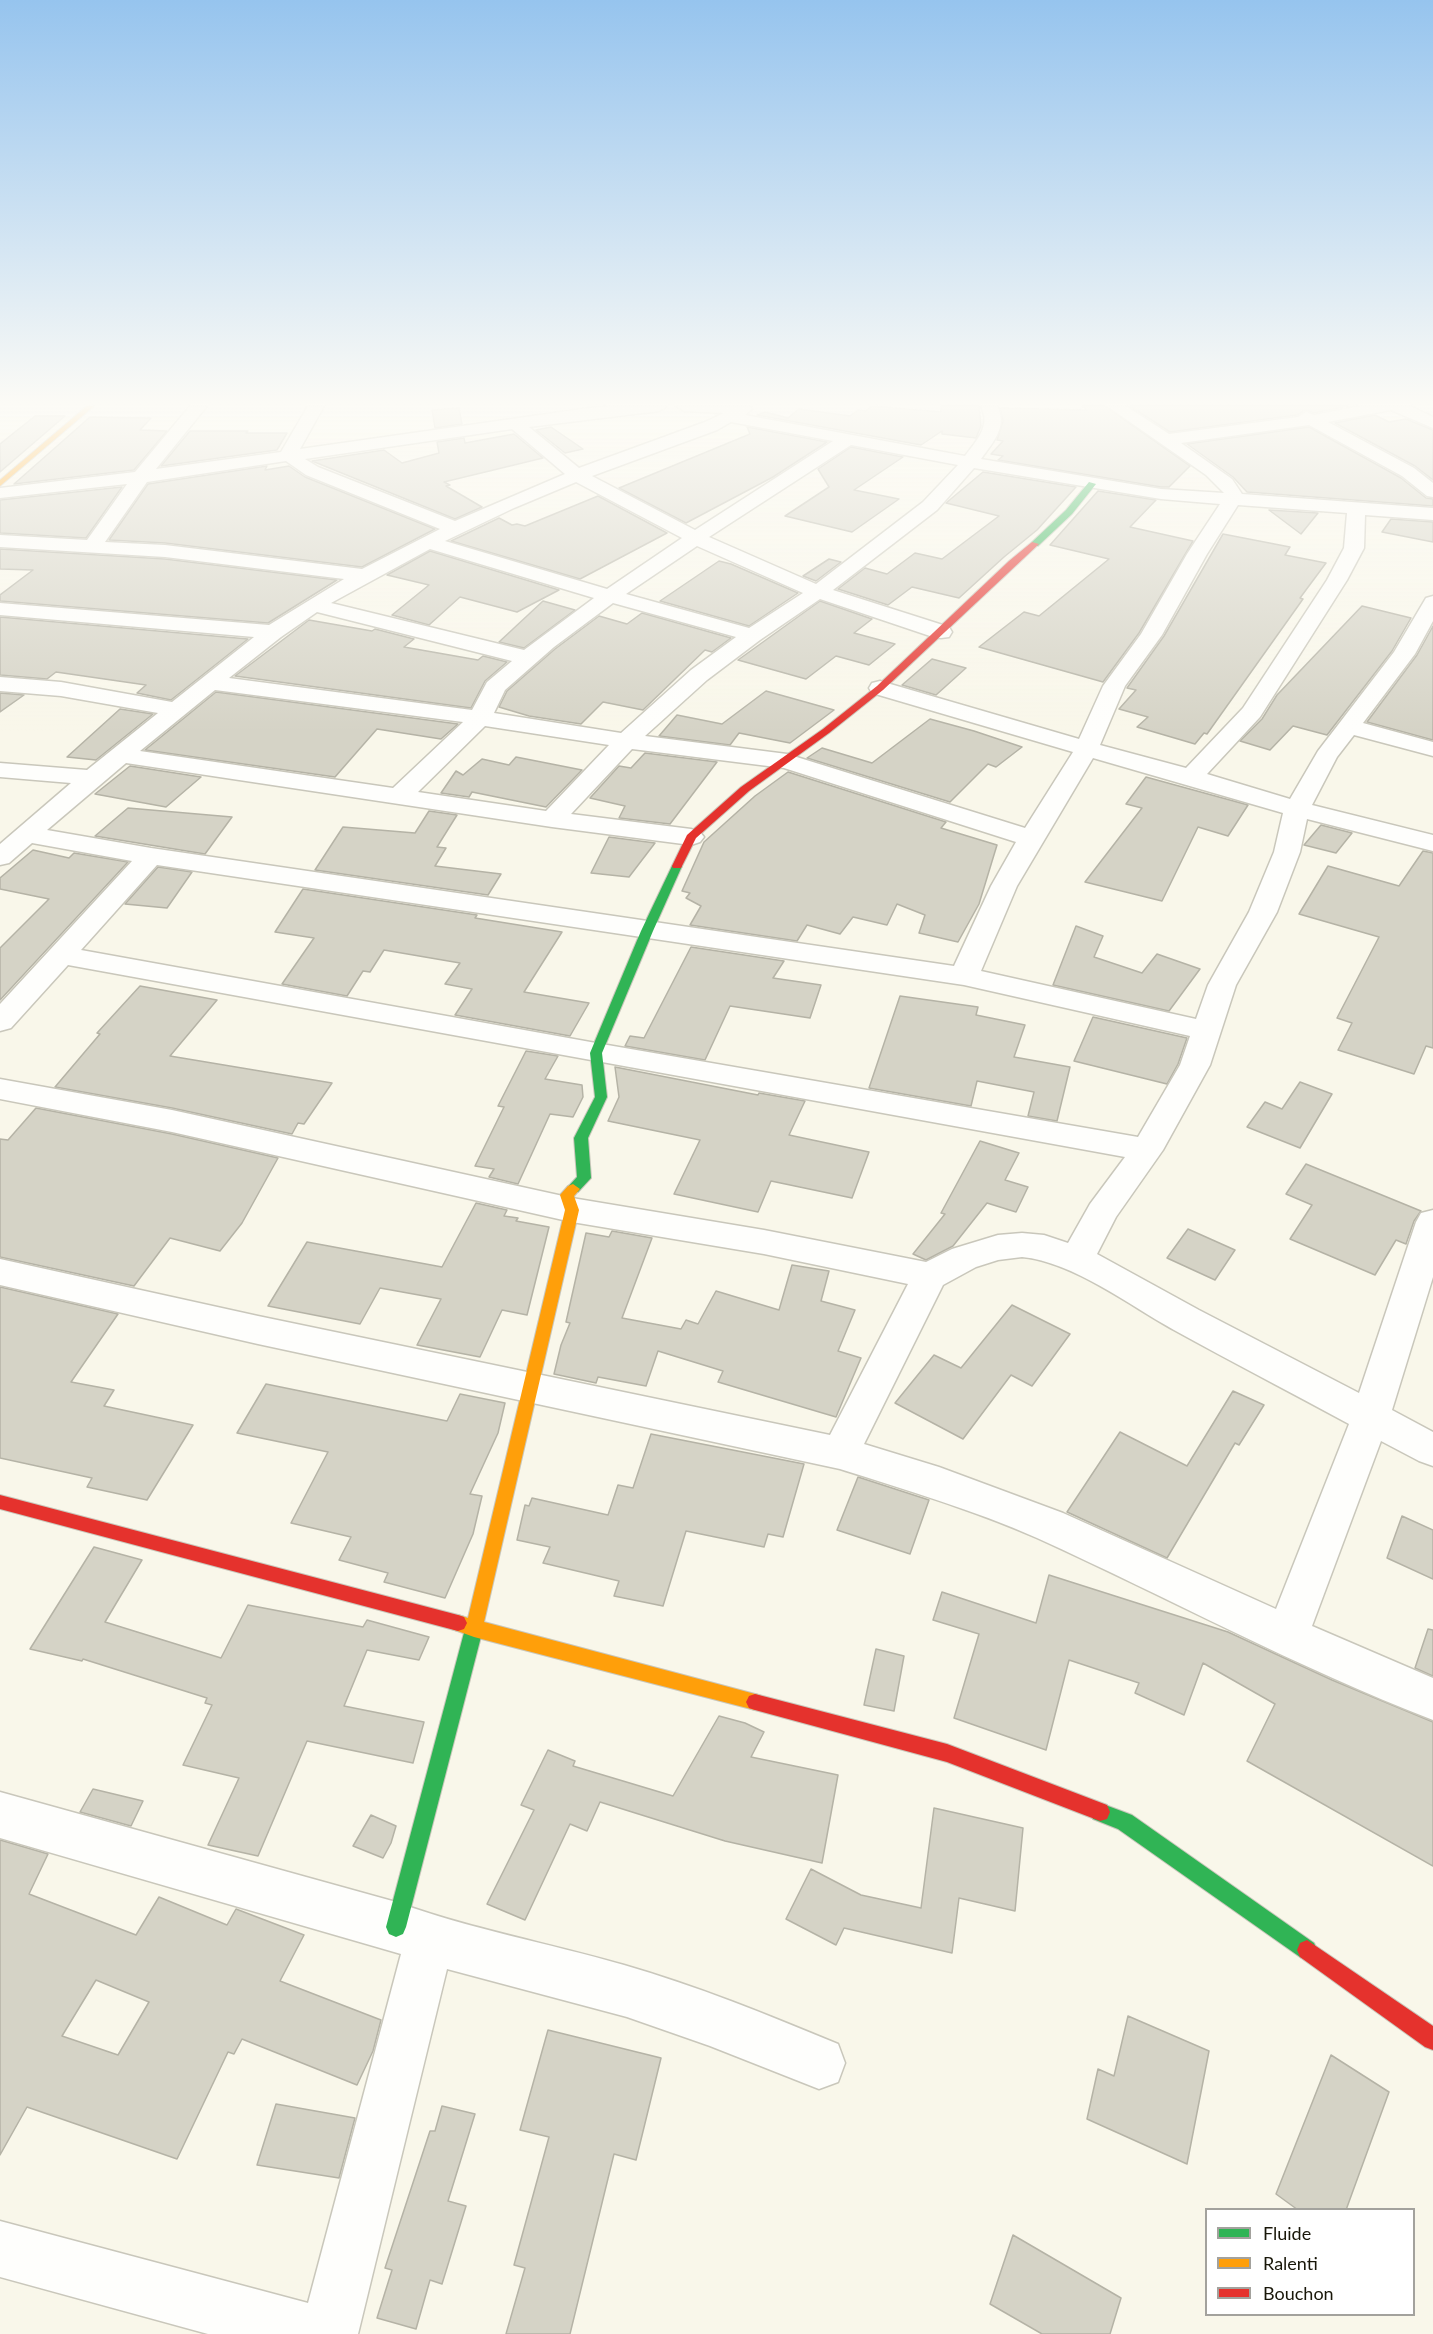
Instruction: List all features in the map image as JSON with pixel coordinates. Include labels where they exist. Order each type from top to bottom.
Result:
[{"type":"street","points":[[92,547],[114,515]]},
{"type":"street","points":[[422,515],[455,528]]},
{"type":"street","points":[[0,857],[92,778],[273,632],[364,575],[485,515]]},
{"type":"street","points":[[652,515],[695,538],[818,592],[941,632]]},
{"type":"street","points":[[400,795],[462,738],[480,718],[495,687],[528,658],[575,620],[695,538],[734,515]]},
{"type":"street","points":[[552,819],[626,741],[699,675],[752,635],[818,592],[918,515]]},
{"type":"street","points":[[329,2334],[413,1934],[474,1627],[572,1210],[567,1196],[584,1178],[581,1138],[601,1097],[596,1053],[647,931],[691,837],[745,789],[787,761],[879,688],[1012,563],[1046,536],[1067,515]]},
{"type":"street","points":[[964,976],[1004,886],[1031,838],[1088,749],[1114,686],[1151,635],[1197,554],[1222,515]]},
{"type":"street","points":[[1191,777],[1252,712],[1337,580],[1354,548],[1356,515]]},
{"type":"street","points":[[0,541],[165,551],[364,575]]},
{"type":"street","points":[[427,542],[752,635]]},
{"type":"street","points":[[1077,1259],[1102,1212],[1147,1149],[1195,1065],[1222,985],[1263,912],[1287,852],[1297,809],[1326,756],[1404,654],[1433,603]]},
{"type":"street","points":[[313,605],[528,658]]},
{"type":"street","points":[[0,609],[273,632]]},
{"type":"street","points":[[212,683],[480,718],[626,741],[787,761],[1031,838]]},
{"type":"street","points":[[0,684],[61,689],[178,710]]},
{"type":"street","points":[[879,688],[1297,809],[1433,843]]},
{"type":"street","points":[[1347,726],[1433,749]]},
{"type":"street","points":[[121,755],[552,819],[691,837]]},
{"type":"street","points":[[0,770],[92,778]]},
{"type":"street","points":[[27,834],[151,856],[964,976],[1207,1030]]},
{"type":"street","points":[[0,1022],[151,856]]},
{"type":"street","points":[[60,955],[596,1053],[1147,1149]]},
{"type":"street","points":[[0,1089],[172,1121],[572,1210],[764,1242],[930,1276]]},
{"type":"street","points":[[1287,1635],[1370,1418],[1433,1222]]},
{"type":"street","points":[[840,1453],[930,1276],[964,1258],[998,1248],[1023,1245],[1044,1247],[1077,1259],[1433,1450]]},
{"type":"street","points":[[0,1272],[840,1453],[925,1479],[1049,1525],[1287,1635],[1433,1698]]},
{"type":"street","points":[[0,1502],[947,1753],[1125,1822],[1433,2039]]},
{"type":"street","points":[[0,1815],[413,1934],[601,1983],[708,2019],[819,2062]]},
{"type":"street","points":[[0,2249],[316,2334]]},
{"type":"building","points":[[0,515],[102,515],[86,538],[0,533]]},
{"type":"building","points":[[126,515],[400,515],[435,529],[362,567],[165,543],[109,540]]},
{"type":"building","points":[[445,515],[464,515],[455,519]]},
{"type":"building","points":[[552,515],[633,515],[667,533],[580,579],[451,541],[499,518],[512,525],[525,526]]},
{"type":"building","points":[[671,515],[701,515],[686,523]]},
{"type":"building","points":[[787,515],[876,515],[852,532],[785,516]]},
{"type":"building","points":[[995,515],[1051,515],[1037,530],[959,598],[912,587],[888,605],[838,589],[865,568],[887,574],[915,553],[942,559],[999,516]]},
{"type":"building","points":[[1077,515],[1142,515],[1130,527],[1193,541],[1139,633],[1103,682],[979,647],[1024,612],[1039,616],[1109,559],[1050,545]]},
{"type":"building","points":[[1276,515],[1316,515],[1301,534]]},
{"type":"building","points":[[1391,519],[1433,522],[1433,542],[1382,532]]},
{"type":"building","points":[[1223,534],[1290,547],[1285,555],[1326,563],[1207,734],[1204,733],[1195,744],[1137,727],[1148,717],[1119,709],[1136,690],[1127,688],[1164,636]]},
{"type":"building","points":[[0,549],[165,559],[337,580],[268,623],[0,601],[0,595],[33,570],[0,569]]},
{"type":"building","points":[[430,551],[559,590],[517,612],[460,597],[429,625],[392,615],[429,585],[387,575]]},
{"type":"building","points":[[829,559],[841,562],[816,581],[803,576]]},
{"type":"building","points":[[719,561],[798,593],[749,626],[660,601]]},
{"type":"building","points":[[543,601],[575,610],[524,648],[499,642]]},
{"type":"building","points":[[820,601],[872,619],[854,633],[895,644],[869,665],[836,656],[806,679],[738,660]]},
{"type":"building","points":[[1362,606],[1411,618],[1392,651],[1327,735],[1293,726],[1270,750],[1240,741],[1262,719],[1277,695]]},
{"type":"building","points":[[642,613],[731,638],[712,652],[705,650],[643,710],[603,702],[581,724],[529,716],[499,707],[507,691],[555,649],[599,616],[627,624]]},
{"type":"building","points":[[0,617],[248,639],[171,700],[137,693],[146,685],[56,672],[47,679],[0,675]]},
{"type":"building","points":[[309,620],[372,631],[375,629],[414,639],[404,647],[478,660],[483,656],[507,662],[485,681],[471,708],[235,676]]},
{"type":"building","points":[[1433,626],[1433,740],[1367,722],[1417,655]]},
{"type":"building","points":[[932,659],[966,668],[936,695],[902,685]]},
{"type":"building","points":[[766,691],[834,710],[790,743],[739,733],[730,745],[659,736],[677,715],[722,724]]},
{"type":"building","points":[[216,692],[458,724],[441,739],[377,729],[335,777],[145,750]]},
{"type":"building","points":[[0,693],[24,695],[0,712]]},
{"type":"building","points":[[120,709],[153,714],[96,760],[67,757]]},
{"type":"building","points":[[930,719],[1022,747],[996,767],[988,764],[950,802],[807,758],[822,748],[872,763]]},
{"type":"building","points":[[645,753],[717,762],[670,824],[619,818],[625,806],[590,798],[619,766],[631,768]]},
{"type":"building","points":[[516,757],[582,770],[546,807],[472,792],[469,797],[441,793],[456,771],[463,775],[482,759],[509,765]]},
{"type":"building","points":[[130,766],[201,777],[166,807],[95,794]]},
{"type":"building","points":[[788,772],[946,822],[941,828],[997,845],[979,904],[958,942],[919,933],[925,915],[897,904],[887,925],[853,917],[840,934],[807,925],[797,941],[690,925],[701,906],[686,898],[690,893],[682,891],[704,842],[755,796]]},
{"type":"building","points":[[1146,777],[1248,805],[1228,836],[1198,827],[1162,901],[1085,882],[1142,808],[1126,804]]},
{"type":"building","points":[[128,808],[232,817],[205,854],[95,836]]},
{"type":"building","points":[[429,811],[457,815],[437,847],[446,848],[435,866],[501,874],[488,895],[315,870],[343,827],[415,833]]},
{"type":"building","points":[[1321,825],[1352,833],[1336,853],[1304,845]]},
{"type":"building","points":[[609,837],[655,843],[629,877],[591,873]]},
{"type":"building","points":[[33,850],[69,858],[74,853],[128,862],[0,1000],[0,948],[49,899],[0,889],[0,878]]},
{"type":"building","points":[[1423,851],[1433,853],[1433,1048],[1426,1046],[1414,1074],[1338,1050],[1352,1023],[1337,1018],[1379,937],[1299,914],[1328,866],[1399,886]]},
{"type":"building","points":[[158,867],[192,872],[167,908],[125,904]]},
{"type":"building","points":[[303,889],[477,915],[475,918],[562,932],[524,992],[589,1003],[570,1036],[455,1015],[472,989],[445,984],[460,963],[384,950],[370,972],[363,971],[347,996],[282,984],[314,938],[275,932]]},
{"type":"building","points":[[1076,926],[1103,936],[1094,957],[1142,973],[1157,954],[1200,969],[1169,1011],[1053,985]]},
{"type":"building","points":[[691,947],[784,961],[773,978],[821,985],[810,1018],[730,1006],[705,1060],[625,1046],[630,1036],[644,1038]]},
{"type":"building","points":[[140,986],[217,1000],[170,1056],[332,1083],[304,1124],[298,1123],[292,1134],[172,1108],[55,1087],[100,1034],[97,1033]]},
{"type":"building","points":[[900,996],[978,1007],[976,1015],[1025,1025],[1014,1057],[1070,1067],[1057,1121],[1028,1116],[1034,1092],[977,1081],[971,1106],[869,1088]]},
{"type":"building","points":[[1093,1017],[1187,1038],[1178,1064],[1167,1084],[1074,1061]]},
{"type":"building","points":[[526,1051],[558,1056],[545,1079],[582,1085],[583,1097],[573,1117],[550,1114],[518,1184],[489,1177],[494,1169],[475,1166],[504,1107],[498,1106]]},
{"type":"building","points":[[615,1067],[758,1095],[759,1093],[805,1101],[789,1135],[869,1152],[852,1198],[771,1181],[758,1212],[674,1194],[700,1140],[608,1121],[619,1097]]},
{"type":"building","points":[[1300,1082],[1332,1094],[1300,1148],[1247,1127],[1265,1102],[1282,1109]]},
{"type":"building","points":[[36,1108],[172,1134],[278,1158],[242,1223],[220,1251],[170,1238],[134,1286],[0,1257],[0,1139],[8,1140]]},
{"type":"building","points":[[980,1141],[1019,1153],[1005,1180],[1028,1187],[1016,1212],[987,1203],[953,1246],[926,1260],[913,1254],[945,1214],[941,1213]]},
{"type":"building","points":[[1306,1164],[1421,1211],[1414,1221],[1406,1244],[1396,1240],[1375,1275],[1290,1239],[1312,1205],[1286,1194]]},
{"type":"building","points":[[476,1203],[507,1210],[504,1216],[518,1218],[516,1221],[549,1227],[527,1315],[502,1310],[480,1357],[417,1345],[441,1299],[380,1288],[360,1324],[268,1306],[307,1242],[442,1267]]},
{"type":"building","points":[[1188,1229],[1235,1250],[1215,1280],[1167,1258]]},
{"type":"building","points":[[612,1231],[652,1238],[622,1318],[681,1329],[686,1320],[698,1324],[716,1291],[779,1310],[792,1265],[829,1271],[821,1301],[855,1310],[838,1351],[861,1358],[836,1417],[718,1382],[723,1371],[658,1351],[646,1386],[598,1377],[596,1383],[554,1374],[561,1345],[570,1323],[566,1322],[586,1233],[609,1237]]},
{"type":"building","points":[[0,1287],[118,1314],[71,1382],[114,1390],[104,1406],[193,1425],[147,1500],[87,1487],[92,1478],[0,1458]]},
{"type":"building","points":[[1012,1305],[1070,1334],[1032,1386],[1011,1375],[963,1439],[895,1403],[934,1355],[961,1368]]},
{"type":"building","points":[[266,1384],[447,1421],[460,1394],[505,1403],[498,1433],[470,1494],[482,1496],[473,1534],[445,1598],[384,1582],[388,1573],[339,1560],[351,1537],[291,1523],[328,1452],[237,1433]]},
{"type":"building","points":[[1233,1391],[1264,1405],[1239,1445],[1235,1443],[1167,1558],[1067,1512],[1120,1432],[1187,1466]]},
{"type":"building","points":[[651,1434],[804,1464],[783,1537],[768,1534],[764,1547],[686,1531],[663,1606],[614,1596],[619,1581],[543,1563],[550,1547],[517,1540],[525,1505],[529,1506],[532,1498],[608,1515],[618,1485],[633,1488]]},
{"type":"building","points":[[858,1477],[929,1500],[910,1554],[837,1530]]},
{"type":"building","points":[[1402,1516],[1433,1530],[1433,1579],[1387,1558]]},
{"type":"building","points":[[94,1547],[142,1560],[105,1622],[221,1658],[248,1605],[363,1627],[367,1620],[429,1637],[419,1660],[367,1650],[344,1706],[424,1722],[413,1763],[307,1741],[258,1856],[208,1845],[239,1778],[183,1765],[212,1705],[205,1703],[207,1698],[83,1659],[82,1661],[30,1649]]},
{"type":"building","points":[[1049,1575],[1228,1632],[1332,1680],[1433,1722],[1433,1866],[1247,1761],[1275,1704],[1203,1663],[1184,1715],[1135,1693],[1139,1683],[1069,1660],[1046,1750],[954,1718],[979,1634],[933,1620],[942,1592],[1036,1623]]},
{"type":"building","points":[[1428,1629],[1433,1630],[1433,1676],[1415,1668]]},
{"type":"building","points":[[876,1649],[904,1656],[894,1711],[864,1705]]},
{"type":"building","points":[[719,1716],[745,1723],[764,1732],[751,1757],[838,1775],[822,1863],[725,1841],[600,1802],[587,1831],[570,1824],[525,1920],[487,1904],[534,1810],[521,1805],[548,1750],[575,1761],[573,1766],[673,1796]]},
{"type":"building","points":[[93,1789],[143,1801],[131,1826],[80,1812]]},
{"type":"building","points":[[934,1808],[1023,1828],[1015,1911],[959,1898],[952,1953],[844,1928],[836,1945],[786,1919],[811,1869],[861,1895],[921,1908]]},
{"type":"building","points":[[371,1815],[396,1826],[383,1858],[353,1846]]},
{"type":"building","points":[[0,1840],[48,1854],[29,1894],[136,1935],[159,1897],[227,1925],[236,1909],[304,1935],[280,1981],[381,2020],[373,2051],[357,2085],[242,2039],[234,2054],[228,2052],[177,2159],[27,2107],[0,2155]],"holes":[[[96,1980],[149,2002],[118,2055],[62,2036]]]},
{"type":"building","points":[[1128,2016],[1209,2051],[1187,2164],[1087,2119],[1098,2069],[1114,2076]]},
{"type":"building","points":[[548,2030],[661,2058],[636,2160],[614,2154],[570,2334],[506,2334],[525,2268],[514,2265],[549,2137],[520,2130]]},
{"type":"building","points":[[1331,2055],[1389,2092],[1347,2208],[1295,2208],[1276,2194]]},
{"type":"building","points":[[276,2104],[355,2118],[339,2178],[257,2165]]},
{"type":"building","points":[[442,2106],[475,2114],[448,2201],[466,2206],[442,2284],[430,2280],[416,2329],[377,2318],[392,2270],[385,2268],[430,2131],[435,2131]]},
{"type":"building","points":[[1013,2235],[1121,2298],[1110,2334],[1042,2334],[990,2304]]},
{"type":"traffic: fast","points":[[1035,544],[1066,515]]},
{"type":"traffic: fast","points":[[573,1189],[584,1178],[581,1138],[601,1097],[596,1053],[677,866]]},
{"type":"traffic: fast","points":[[396,1927],[474,1629]]},
{"type":"traffic: fast","points":[[1100,1812],[1125,1822],[1307,1950]]},
{"type":"traffic: slow","points":[[474,1629],[572,1210],[567,1195],[573,1189]]},
{"type":"traffic: slow","points":[[458,1623],[755,1702]]},
{"type":"traffic: jam","points":[[677,866],[691,837],[745,789],[826,731],[880,688],[1035,544]]},
{"type":"traffic: jam","points":[[0,1502],[458,1623]]},
{"type":"traffic: jam","points":[[755,1702],[947,1753],[1100,1812]]},
{"type":"traffic: jam","points":[[1307,1950],[1433,2039]]}]
